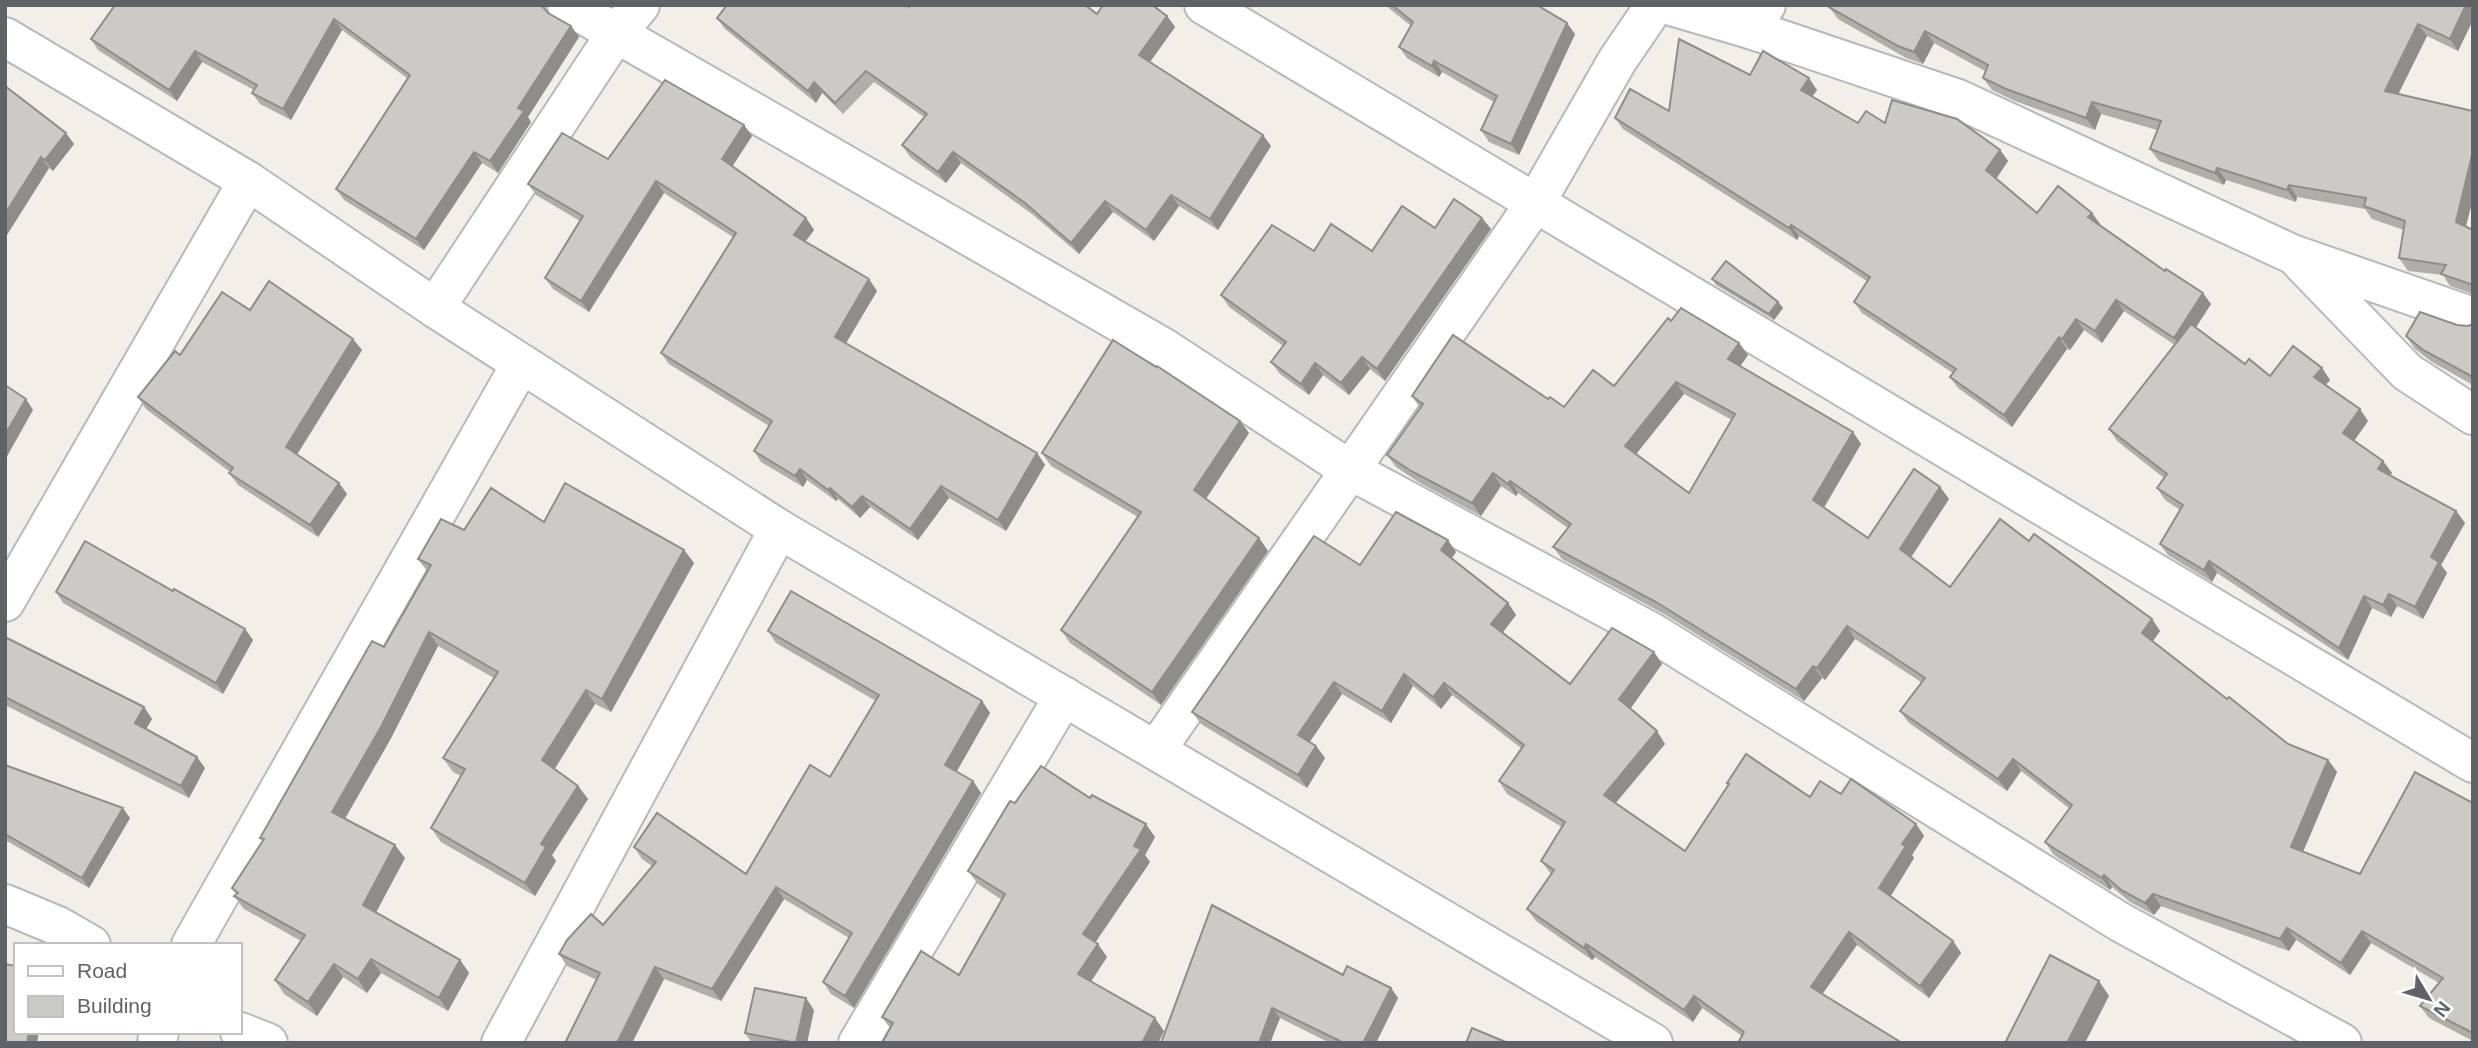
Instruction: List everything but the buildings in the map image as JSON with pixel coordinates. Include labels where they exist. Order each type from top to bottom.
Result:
[{"type":"street","points":[[567,5],[615,35],[1164,348],[1350,470],[1653,633],[2120,922],[2342,1043]]},
{"type":"street","points":[[435,308],[615,35],[640,5]]},
{"type":"street","points":[[1204,5],[2473,763]]},
{"type":"street","points":[[1156,751],[1535,202],[1617,61],[1655,5]]},
{"type":"street","points":[[1668,5],[1758,17],[1958,99],[2292,254],[2473,317]]},
{"type":"street","points":[[5,37],[248,181],[435,308],[779,529],[1653,1043]]},
{"type":"street","points":[[5,602],[248,181]]},
{"type":"street","points":[[2292,254],[2407,372],[2473,415]]},
{"type":"street","points":[[192,943],[521,364]]},
{"type":"street","points":[[501,1043],[779,529]]},
{"type":"street","points":[[858,1043],[1064,696]]},
{"type":"street","points":[[5,904],[58,926],[88,943]]},
{"type":"street","points":[[242,1033],[268,1043]]}]
